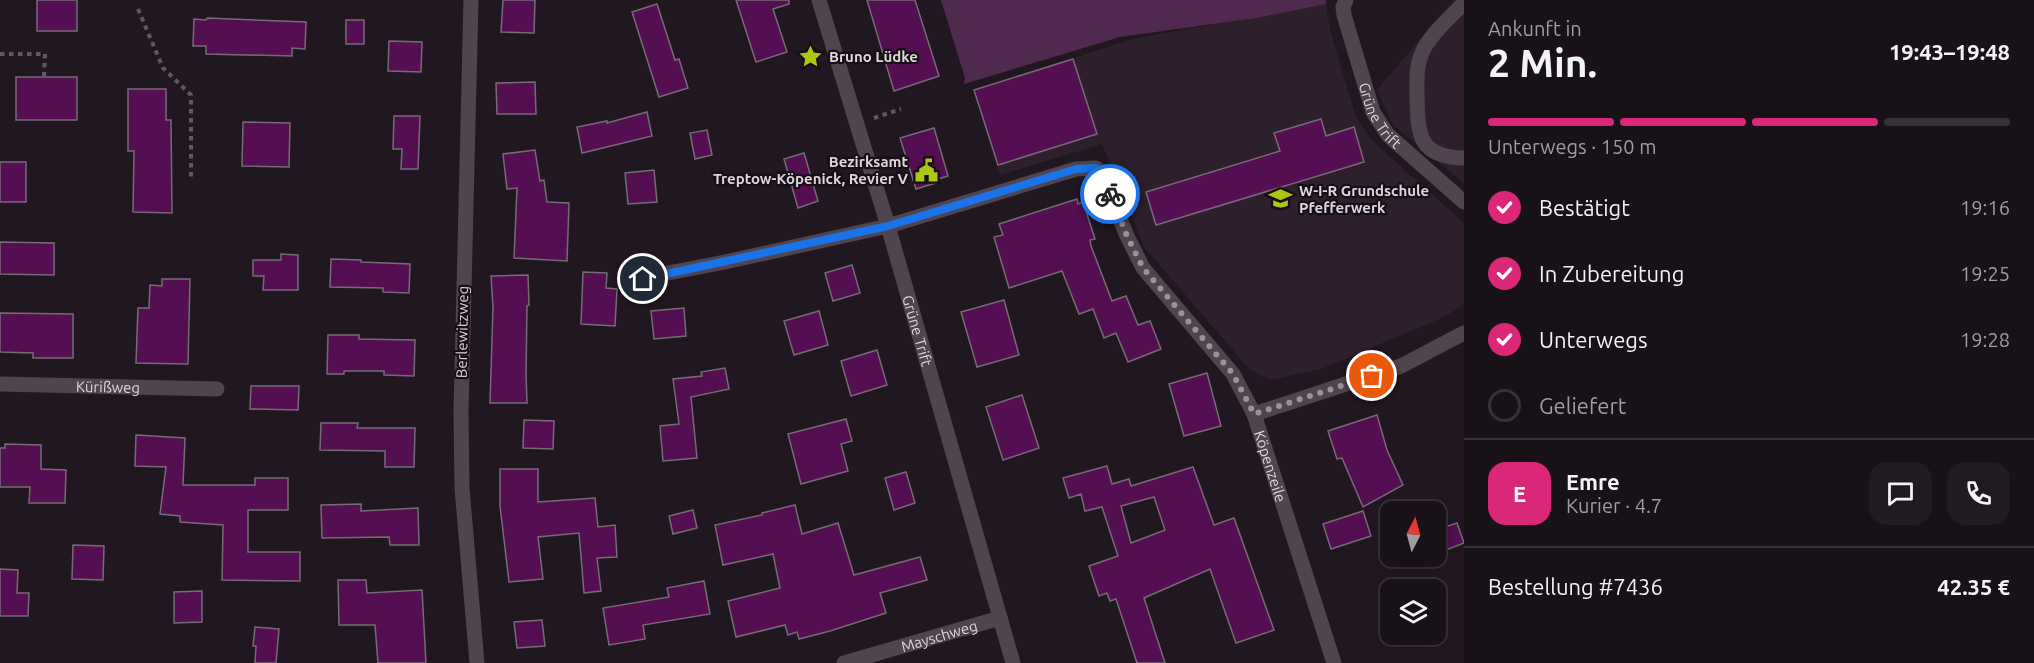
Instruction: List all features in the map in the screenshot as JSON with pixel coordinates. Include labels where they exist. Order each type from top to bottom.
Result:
[{"type":"street","name":"Berlewitzweg","points":[[471,0],[461,412],[462,488],[477,663]]},
{"type":"street","name":"Grüne Trift","points":[[819,0],[888,226],[1013,663]]},
{"type":"street","name":"Grüne Trift","points":[[1346,0],[1343,7],[1344,15],[1373,112],[1388,135],[1464,202]]},
{"type":"street","points":[[1464,3],[1422,51],[1417,69],[1418,127],[1421,138],[1430,149],[1440,155],[1464,158]]},
{"type":"street","name":"Köpenzeile","points":[[888,226],[1076,169],[1096,168],[1102,175],[1143,268],[1233,374],[1254,414],[1334,663]]},
{"type":"street","points":[[633,280],[888,226]]},
{"type":"street","points":[[1254,414],[1401,366],[1464,333]]},
{"type":"street","name":"Kürißweg","points":[[0,384],[217,389]]},
{"type":"street","name":"Mayschweg","points":[[844,663],[1000,618]]},
{"type":"path","points":[[138,9],[163,68],[191,95],[190,177]]},
{"type":"path","points":[[0,54],[45,54],[44,77]]},
{"type":"path","points":[[857,123],[902,109]]},
{"type":"shaded area","points":[[941,0],[1326,0],[1326,4],[1256,18],[1120,37],[964,84],[965,78]]},
{"type":"shaded area","points":[[1453,0],[1464,0],[1464,183],[1393,125],[1377,90]]},
{"type":"shaded area","name":"W-I-R Grundschule Pfefferwerk","points":[[1326,4],[1330,29],[1355,114],[1366,133],[1464,223],[1464,304],[1446,316],[1324,368],[1271,380],[1250,370],[1144,247],[1102,144],[1000,175],[974,90],[1132,39]]},
{"type":"building","points":[[37,0],[77,0],[77,31],[37,31]]},
{"type":"building","points":[[503,0],[535,0],[534,33],[501,32]]},
{"type":"building","points":[[736,0],[789,0],[789,4],[773,9],[787,52],[756,62]]},
{"type":"building","points":[[867,0],[915,0],[939,76],[894,91]]},
{"type":"building","points":[[657,4],[675,60],[679,59],[688,88],[659,97],[632,12]]},
{"type":"building","points":[[207,18],[306,22],[305,49],[292,48],[292,56],[206,54],[206,46],[193,46],[194,19],[206,20]]},
{"type":"building","points":[[346,20],[364,20],[364,44],[346,44]]},
{"type":"building","points":[[389,41],[422,42],[421,72],[388,71]]},
{"type":"building","points":[[1073,59],[1097,134],[998,165],[974,90]]},
{"type":"building","points":[[16,77],[77,77],[77,120],[16,120]]},
{"type":"building","points":[[535,82],[536,114],[497,114],[496,83]]},
{"type":"building","points":[[128,89],[166,89],[166,120],[171,120],[172,213],[133,212],[134,151],[128,151]]},
{"type":"building","points":[[647,112],[652,136],[582,153],[577,127],[607,121],[607,123]]},
{"type":"building","points":[[394,116],[420,116],[418,169],[401,169],[402,149],[393,149]]},
{"type":"building","points":[[1321,119],[1326,136],[1354,127],[1364,162],[1156,225],[1146,192],[1280,151],[1274,133]]},
{"type":"building","points":[[243,122],[290,123],[289,167],[242,166]]},
{"type":"building","points":[[934,128],[948,176],[935,180],[936,183],[916,189],[900,138]]},
{"type":"building","points":[[707,130],[712,155],[695,159],[690,133]]},
{"type":"building","points":[[535,150],[540,181],[544,180],[547,202],[569,203],[567,261],[514,258],[517,188],[507,189],[503,154]]},
{"type":"building","points":[[804,153],[818,201],[798,208],[784,159]]},
{"type":"building","points":[[0,162],[26,162],[26,202],[0,202]]},
{"type":"building","points":[[654,170],[657,202],[628,204],[625,173]]},
{"type":"building","points":[[1077,199],[1078,204],[1083,202],[1095,239],[1090,240],[1091,246],[1112,301],[1126,296],[1138,325],[1150,321],[1161,349],[1128,362],[1116,333],[1104,338],[1093,309],[1079,314],[1062,271],[1009,288],[994,237],[1003,235],[999,224]]},
{"type":"building","points":[[0,242],[54,243],[54,275],[0,274]]},
{"type":"building","points":[[281,254],[298,255],[298,290],[263,290],[264,276],[253,276],[253,260],[281,260]]},
{"type":"building","points":[[331,259],[410,264],[409,293],[383,292],[383,288],[330,287]]},
{"type":"building","points":[[852,265],[860,293],[833,301],[825,273]]},
{"type":"building","points":[[583,272],[607,273],[606,288],[617,289],[615,326],[581,324]]},
{"type":"building","points":[[528,275],[527,403],[490,403],[493,307],[491,276]]},
{"type":"building","points":[[162,279],[190,279],[188,364],[136,363],[138,308],[149,308],[150,285],[162,286]]},
{"type":"building","points":[[1004,300],[1019,355],[977,367],[961,312]]},
{"type":"building","points":[[684,308],[686,336],[654,339],[651,311]]},
{"type":"building","points":[[819,311],[828,345],[794,355],[784,321]]},
{"type":"building","points":[[0,313],[73,314],[73,358],[33,358],[33,353],[0,352]]},
{"type":"building","points":[[328,335],[359,335],[359,339],[415,340],[414,376],[384,375],[384,371],[344,371],[344,374],[327,374]]},
{"type":"building","points":[[877,350],[887,385],[851,396],[841,361]]},
{"type":"building","points":[[725,368],[729,389],[691,397],[697,458],[663,461],[660,426],[679,424],[673,379],[702,376],[701,372]]},
{"type":"building","points":[[1207,373],[1221,426],[1184,436],[1169,384]]},
{"type":"building","points":[[251,386],[299,386],[298,410],[250,409]]},
{"type":"building","points":[[1022,395],[1039,448],[1003,460],[986,407]]},
{"type":"building","points":[[1377,415],[1387,450],[1403,485],[1363,507],[1342,458],[1337,459],[1328,431]]},
{"type":"building","points":[[846,419],[852,441],[841,444],[848,471],[801,484],[788,434]]},
{"type":"building","points":[[524,420],[554,421],[553,449],[523,448]]},
{"type":"building","points":[[321,423],[358,423],[357,428],[415,428],[414,467],[385,467],[385,451],[320,450]]},
{"type":"building","points":[[136,435],[185,438],[183,485],[255,485],[255,478],[288,478],[288,510],[248,510],[248,552],[300,552],[300,581],[222,580],[223,525],[180,522],[180,516],[160,514],[166,467],[135,466]]},
{"type":"building","points":[[5,444],[41,445],[41,469],[66,470],[65,503],[29,503],[30,487],[0,487],[0,448],[5,448]]},
{"type":"building","points":[[1107,466],[1112,484],[1129,479],[1131,486],[1193,467],[1214,525],[1234,518],[1274,630],[1236,643],[1210,569],[1144,598],[1165,663],[1137,663],[1116,599],[1110,601],[1107,593],[1099,596],[1089,566],[1118,556],[1102,507],[1085,511],[1081,494],[1069,498],[1063,478]],"holes":[[[1154,497],[1165,530],[1131,543],[1121,506]]]},
{"type":"building","points":[[500,469],[538,469],[538,502],[595,498],[598,527],[615,525],[617,557],[597,558],[601,591],[584,593],[579,533],[538,537],[543,579],[509,582],[500,506]]},
{"type":"building","points":[[906,472],[915,503],[894,510],[885,478]]},
{"type":"building","points":[[361,504],[361,511],[418,508],[419,545],[390,545],[389,537],[322,538],[321,505]]},
{"type":"building","points":[[795,505],[802,534],[838,523],[854,575],[920,557],[927,580],[880,593],[886,613],[830,631],[799,639],[797,632],[788,635],[785,625],[736,637],[728,601],[780,588],[773,554],[723,565],[715,525]]},
{"type":"building","points":[[693,510],[697,528],[673,534],[669,516]]},
{"type":"building","points":[[1363,511],[1371,536],[1331,549],[1323,524]]},
{"type":"building","points":[[1457,523],[1464,543],[1446,550],[1446,527]]},
{"type":"building","points":[[73,545],[104,546],[103,580],[72,579]]},
{"type":"building","points":[[0,569],[18,570],[17,593],[29,593],[28,616],[0,616]]},
{"type":"building","points":[[338,580],[366,580],[367,593],[422,590],[426,663],[378,663],[375,625],[339,625]]},
{"type":"building","points":[[704,581],[710,614],[643,625],[645,639],[609,645],[603,608],[669,597],[667,588]]},
{"type":"building","points":[[202,591],[202,622],[174,623],[174,592]]},
{"type":"building","points":[[542,620],[545,646],[517,648],[514,622]]},
{"type":"building","points":[[255,627],[279,629],[276,663],[255,663],[256,646],[253,646]]},
{"type":"way so far","points":[[1110,194],[1134,253],[1143,268],[1233,374],[1254,414],[1372,376]]},
{"type":"place","name":"Bruno Lüdke","points":[[811,56]]},
{"type":"place","name":"Bezirksamt Treptow-Köpenick, Revier V","points":[[926,170]]},
{"type":"place","name":"W-I-R Grundschule Pfefferwerk","points":[[1281,199]]},
{"type":"route","points":[[643,279],[888,226],[1076,169],[1096,168],[1102,175],[1110,194]]}]
